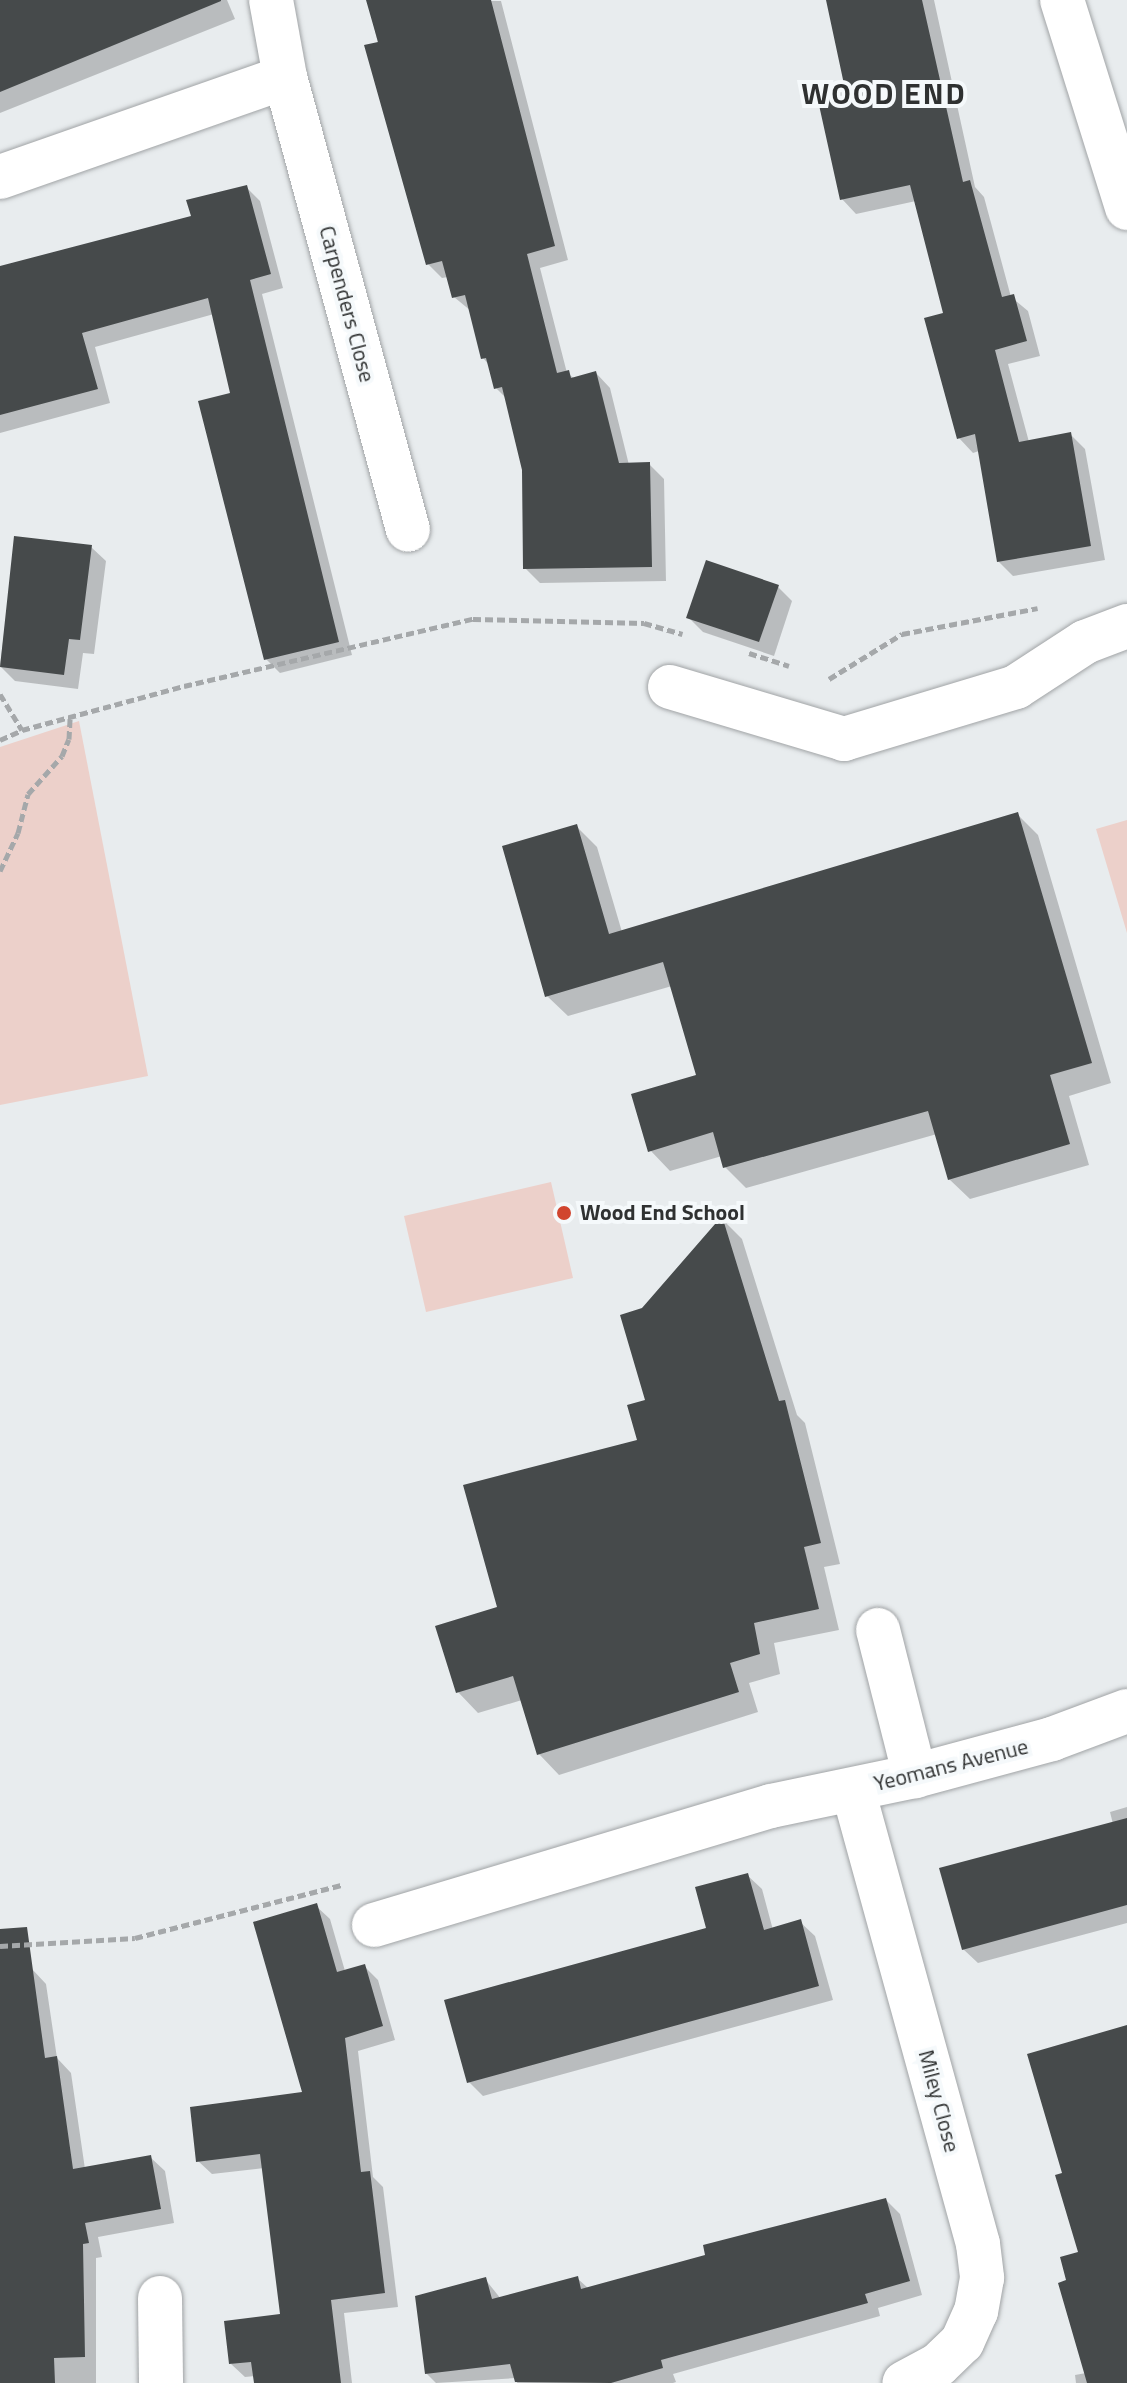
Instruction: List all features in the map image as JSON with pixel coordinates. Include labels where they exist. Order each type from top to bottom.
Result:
[{"type":"street","name":"Carpenders Close","points":[[271,0],[285,77],[408,530]]},
{"type":"street","points":[[1062,0],[1127,208]]},
{"type":"street","points":[[0,177],[285,77]]},
{"type":"street","points":[[670,687],[844,739],[1016,687],[1085,642],[1127,626]]},
{"type":"street","points":[[878,1630],[915,1776]]},
{"type":"street","name":"Yeomans Avenue","points":[[374,1925],[771,1806],[915,1776],[1052,1739],[1127,1711]]},
{"type":"street","name":"Miley Close","points":[[853,1790],[978,2244],[982,2278],[976,2311],[962,2342],[931,2377]]},
{"type":"street","points":[[160,2298],[161,2383]]},
{"type":"path","points":[[818,675],[832,680],[902,634],[1052,606]]},
{"type":"path","points":[[0,740],[22,730],[184,686],[473,619],[644,623],[688,636]]},
{"type":"path","points":[[747,653],[804,671]]},
{"type":"path","points":[[0,694],[22,730]]},
{"type":"path","points":[[0,871],[18,833],[28,794],[66,747],[70,717]]},
{"type":"shaded area","points":[[79,721],[148,1076],[0,1105],[0,747]]},
{"type":"shaded area","points":[[1127,820],[1127,933],[1096,829]]},
{"type":"shaded area","points":[[551,1182],[573,1278],[426,1312],[404,1216]]},
{"type":"building","points":[[0,0],[221,0],[221,1],[0,92]]},
{"type":"building","points":[[366,0],[491,0],[555,246],[527,254],[557,373],[569,370],[571,378],[596,371],[619,463],[650,462],[652,567],[523,569],[522,470],[502,387],[494,389],[486,358],[481,359],[465,295],[452,298],[442,261],[426,265],[364,45],[378,42]]},
{"type":"building","points":[[826,0],[922,0],[963,182],[970,180],[1002,297],[1014,294],[1027,341],[995,350],[1019,442],[1071,432],[1091,546],[997,562],[975,434],[957,439],[924,318],[943,313],[910,185],[840,200],[817,96],[845,89]]},
{"type":"building","points":[[247,185],[271,274],[250,280],[339,642],[264,660],[198,401],[230,393],[208,298],[82,333],[98,389],[0,415],[0,266],[191,216],[186,200]]},
{"type":"building","points":[[14,536],[92,545],[80,640],[69,639],[64,675],[0,667]]},
{"type":"building","points":[[706,560],[779,585],[759,642],[686,618]]},
{"type":"building","points":[[1018,812],[1092,1063],[1050,1075],[1070,1144],[948,1180],[928,1111],[723,1168],[713,1132],[648,1152],[631,1094],[696,1075],[663,962],[545,997],[502,846],[577,824],[609,934]]},
{"type":"building","points":[[722,1216],[779,1401],[785,1400],[821,1543],[804,1547],[819,1609],[754,1623],[760,1654],[730,1663],[739,1692],[537,1755],[513,1676],[456,1693],[435,1626],[497,1607],[463,1485],[637,1440],[627,1405],[645,1400],[620,1315],[642,1308]]},
{"type":"building","points":[[1127,1818],[1127,1905],[962,1950],[939,1868]]},
{"type":"building","points":[[748,1873],[764,1930],[801,1919],[819,1986],[467,2083],[444,2000],[706,1928],[695,1887]]},
{"type":"building","points":[[317,1903],[337,1972],[365,1964],[383,2026],[345,2038],[361,2172],[370,2171],[385,2293],[331,2300],[341,2383],[254,2383],[251,2362],[229,2364],[224,2321],[280,2314],[260,2154],[196,2162],[190,2107],[302,2092],[253,1922]]},
{"type":"building","points":[[27,1927],[45,2058],[57,2056],[73,2169],[151,2155],[161,2209],[85,2223],[89,2243],[83,2244],[85,2357],[54,2358],[55,2383],[0,2383],[0,1929]]},
{"type":"building","points":[[1127,2025],[1127,2383],[1087,2383],[1058,2283],[1066,2280],[1060,2257],[1078,2252],[1055,2175],[1062,2173],[1027,2054]]},
{"type":"building","points":[[886,2198],[910,2281],[865,2294],[868,2303],[661,2360],[663,2368],[611,2383],[515,2382],[510,2364],[425,2374],[415,2296],[486,2277],[492,2299],[578,2276],[581,2289],[705,2255],[703,2245]]},
{"type":"place","name":"Wood End School","points":[[564,1213]]},
{"type":"district","name":"WOOD END","points":[[884,93]]}]
